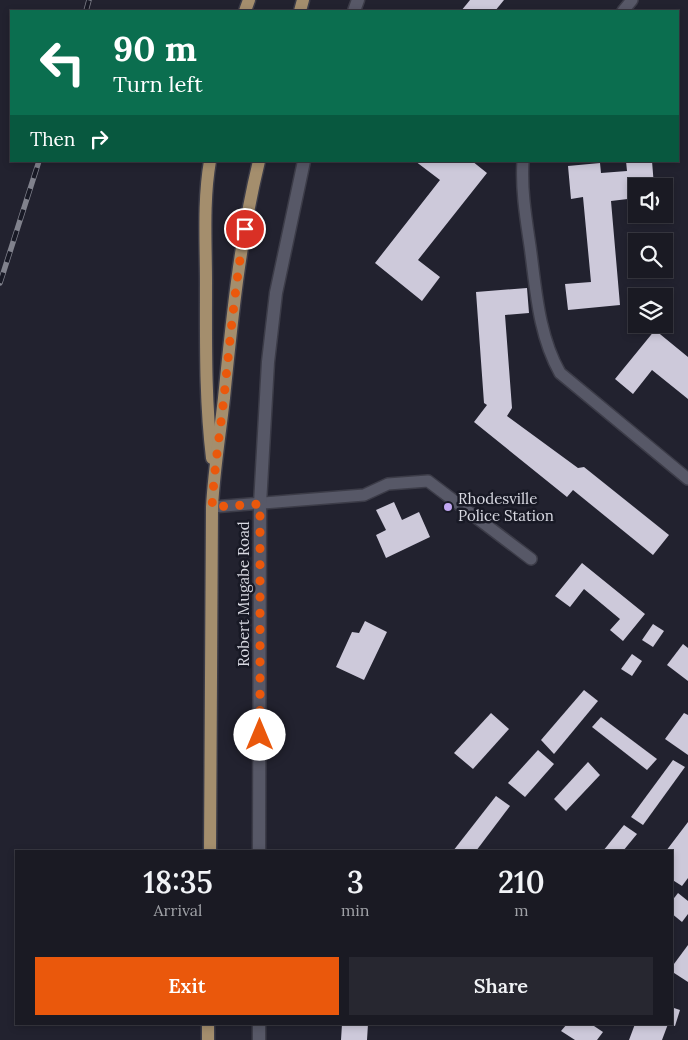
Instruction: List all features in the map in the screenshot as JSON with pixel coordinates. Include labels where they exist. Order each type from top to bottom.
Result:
[{"type":"main road","name":"Robert Mugabe Road","points":[[210,162],[206,203],[206,352],[207,415],[214,473]]},
{"type":"main road","name":"Robert Mugabe Road","points":[[210,850],[212,507],[214,473],[220,437],[235,288],[249,204],[259,162]]},
{"type":"main road","points":[[208,1025],[208,1040]]},
{"type":"street","name":"Robert Mugabe Road","points":[[259,850],[260,504],[268,362],[276,293],[304,162]]},
{"type":"street","points":[[259,1025],[259,1040]]},
{"type":"lane","points":[[523,162],[526,218],[538,306],[544,338],[550,356],[560,373],[688,480]]},
{"type":"lane","points":[[212,507],[364,495],[388,484],[428,481],[531,558]]},
{"type":"building","points":[[470,0],[504,0],[496,10],[462,10]]},
{"type":"building","points":[[416,162],[473,162],[487,173],[418,260],[440,277],[422,301],[375,263],[440,180]]},
{"type":"building","points":[[626,162],[652,162],[653,178],[628,178],[628,199],[611,201],[620,305],[568,310],[565,284],[591,282],[583,197],[571,199],[568,166],[600,163],[601,173],[627,171]]},
{"type":"building","points":[[527,288],[529,313],[505,315],[512,408],[507,416],[578,468],[584,467],[669,535],[653,555],[573,490],[567,497],[474,422],[487,405],[484,403],[476,292]]},
{"type":"building","points":[[653,333],[659,333],[688,357],[688,399],[652,370],[633,394],[615,379]]},
{"type":"building","points":[[394,502],[402,520],[419,512],[430,537],[386,558],[376,535],[386,530],[376,510]]},
{"type":"building","points":[[582,563],[645,614],[623,641],[610,630],[620,619],[584,589],[570,607],[555,596]]},
{"type":"building","points":[[365,621],[387,632],[364,680],[336,667],[352,632],[359,633]]},
{"type":"building","points":[[653,624],[664,631],[653,647],[642,640]]},
{"type":"building","points":[[683,644],[688,648],[688,681],[667,665]]},
{"type":"building","points":[[632,654],[642,661],[632,676],[621,669]]},
{"type":"building","points":[[584,690],[598,701],[554,754],[541,740]]},
{"type":"building","points":[[491,713],[509,729],[473,769],[454,753]]},
{"type":"building","points":[[684,713],[688,715],[688,755],[665,739]]},
{"type":"building","points":[[601,717],[657,759],[647,770],[592,727]]},
{"type":"building","points":[[538,750],[554,764],[525,797],[508,783]]},
{"type":"building","points":[[673,760],[685,767],[643,825],[631,817]]},
{"type":"building","points":[[588,762],[600,775],[566,811],[554,799]]},
{"type":"building","points":[[496,796],[510,806],[477,850],[454,850]]},
{"type":"building","points":[[688,822],[688,878],[682,886],[673,880],[673,850],[667,850]]},
{"type":"building","points":[[624,825],[637,834],[624,850],[604,850]]},
{"type":"building","points":[[678,893],[688,901],[688,914],[682,922],[673,915],[673,899]]},
{"type":"building","points":[[688,945],[688,982],[673,972],[673,965]]},
{"type":"building","points":[[673,1008],[680,1010],[675,1026],[671,1025],[673,1025]]},
{"type":"building","points":[[342,1025],[368,1025],[367,1040],[341,1040]]},
{"type":"building","points":[[566,1025],[592,1025],[603,1032],[597,1040],[575,1040],[561,1031]]},
{"type":"building","points":[[635,1025],[668,1025],[662,1040],[629,1040]]},
{"type":"railway","points":[[86,10],[89,0]]},
{"type":"railway","points":[[0,283],[39,162]]},
{"type":"place","name":"Rhodesville Police Station","points":[[448,507]]},
{"type":"route","points":[[245,229],[235,288],[220,437],[214,473],[212,507],[260,504],[260,735]]}]
